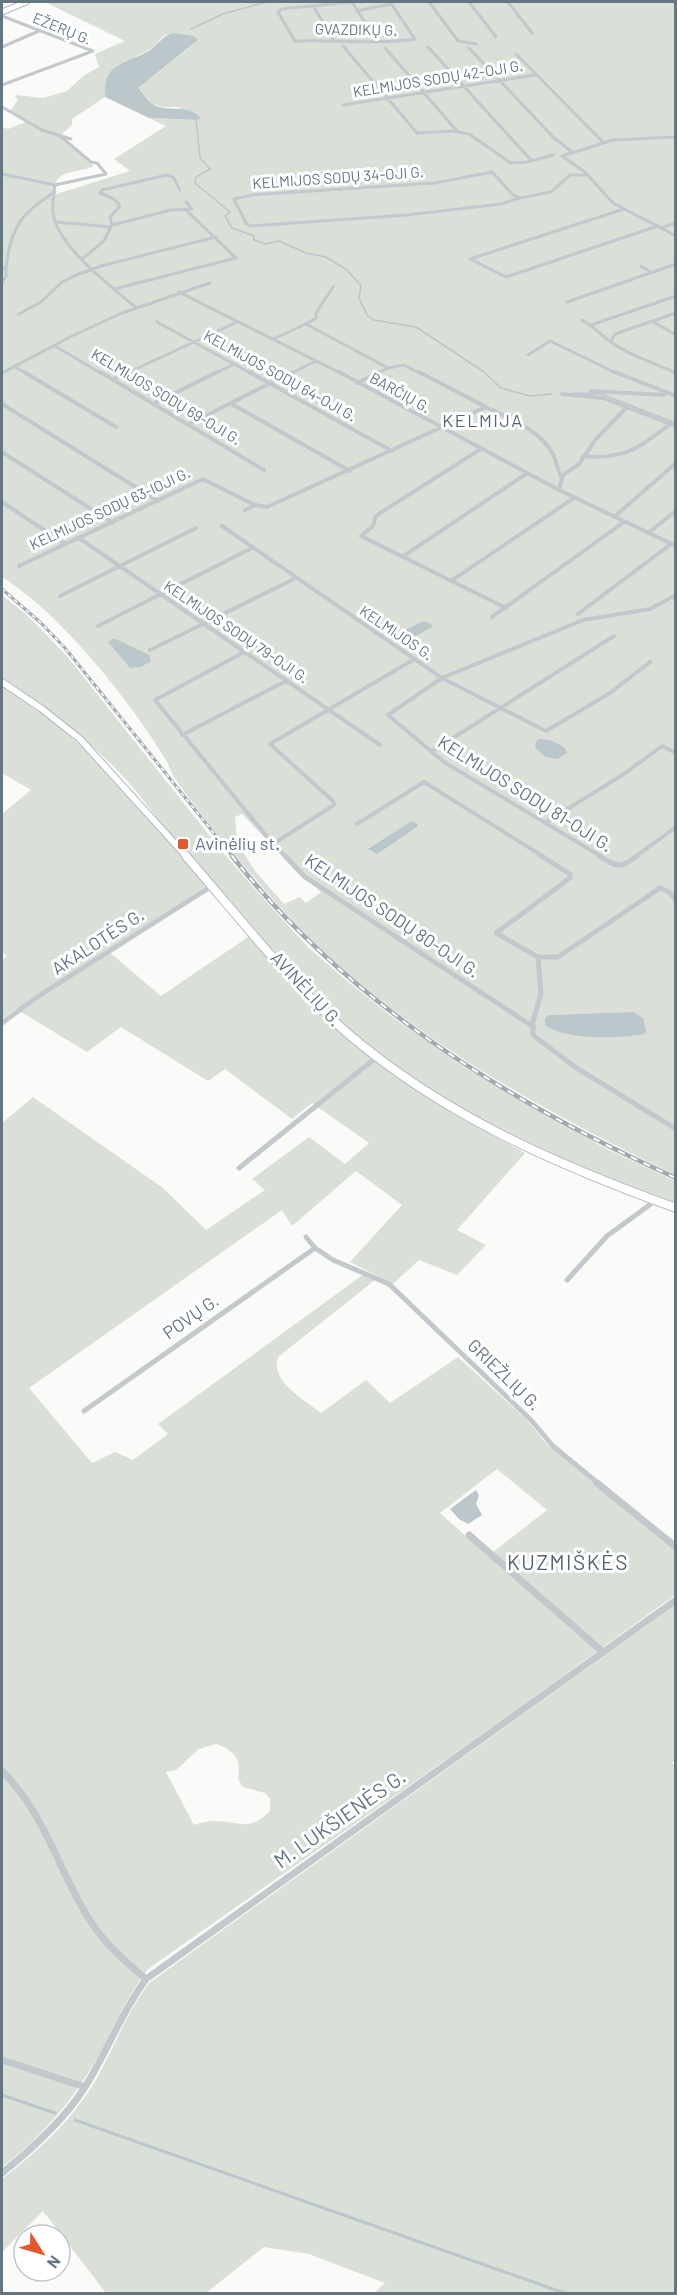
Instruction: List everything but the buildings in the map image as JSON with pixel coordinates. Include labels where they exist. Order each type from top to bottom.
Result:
[{"type":"main road","points":[[2,14],[25,2]]},
{"type":"main road","name":"AVINĖLIŲ G.","points":[[2,682],[57,720],[80,740],[320,1007],[377,1057],[427,1093],[477,1124],[556,1163],[675,1208]]},
{"type":"street","points":[[333,39],[313,6],[351,2],[376,41]]},
{"type":"street","points":[[429,2],[458,41],[477,44]]},
{"type":"street","points":[[469,2],[496,37]]},
{"type":"street","points":[[508,2],[532,33]]},
{"type":"street","points":[[357,11],[390,3]]},
{"type":"street","name":"GVAZDIKŲ G.","points":[[313,6],[278,11],[295,41],[333,39],[396,42],[416,38],[390,3]]},
{"type":"street","name":"EŽERŲ G.","points":[[2,14],[93,52],[2,85]]},
{"type":"street","points":[[2,47],[39,31]]},
{"type":"street","points":[[344,46],[417,133],[458,131],[478,138],[508,162],[516,164],[553,155]]},
{"type":"street","points":[[428,47],[531,160]]},
{"type":"street","points":[[386,48],[458,131]]},
{"type":"street","points":[[469,48],[554,138],[572,152]]},
{"type":"street","points":[[516,54],[603,142]]},
{"type":"street","name":"KELMIJOS SODŲ 42-OJI G.","points":[[343,105],[536,75]]},
{"type":"street","points":[[2,107],[34,127],[71,139]]},
{"type":"street","points":[[2,174],[55,185],[106,174],[97,163],[91,162],[60,136]]},
{"type":"street","points":[[675,136],[603,142],[562,156],[587,175],[613,203],[675,236]]},
{"type":"street","name":"KELMIJOS SODŲ 34-OJI G.","points":[[520,198],[513,195],[492,172],[435,183],[252,195],[234,199],[246,224],[253,226],[407,215],[501,204],[551,192],[570,175],[587,175]]},
{"type":"street","points":[[82,259],[104,241],[112,226],[110,217],[120,206],[114,199],[102,194],[102,190],[167,175],[173,177],[180,190]]},
{"type":"street","points":[[55,185],[53,214],[64,238],[82,259],[135,308]]},
{"type":"street","points":[[2,283],[6,276],[4,268],[9,242],[18,220],[36,203],[55,192]]},
{"type":"street","points":[[55,222],[112,226],[174,210],[187,211],[192,208],[186,201]]},
{"type":"street","points":[[624,209],[470,259],[506,277],[675,223]]},
{"type":"street","points":[[114,289],[235,260],[236,257],[187,211]]},
{"type":"street","points":[[19,314],[41,302],[68,278],[93,268],[216,237]]},
{"type":"street","points":[[567,302],[675,264]]},
{"type":"street","points":[[642,266],[651,272]]},
{"type":"street","points":[[2,373],[135,308],[210,283]]},
{"type":"street","points":[[273,339],[316,318],[316,313],[333,287]]},
{"type":"street","name":"BARČIŲ G.","points":[[179,292],[357,383],[526,474],[673,545]]},
{"type":"street","points":[[591,325],[675,296]]},
{"type":"street","points":[[610,342],[615,334],[675,313]]},
{"type":"street","points":[[582,320],[610,342],[675,373]]},
{"type":"street","points":[[652,321],[675,335]]},
{"type":"street","name":"KELMIJOS SODŲ 64-OJI G.","points":[[157,322],[392,451]]},
{"type":"street","points":[[114,379],[237,322]]},
{"type":"street","points":[[306,324],[388,369]]},
{"type":"street","points":[[528,354],[550,341],[668,395]]},
{"type":"street","name":"KELMIJOS SODŲ 69-OJI G.","points":[[55,346],[264,470]]},
{"type":"street","points":[[189,424],[316,362]]},
{"type":"street","points":[[154,403],[234,364]]},
{"type":"street","points":[[357,383],[388,369],[404,365],[486,406],[511,420],[546,445],[553,454],[561,477],[562,483],[558,490]]},
{"type":"street","points":[[15,367],[116,427]]},
{"type":"street","points":[[591,390],[675,396]]},
{"type":"street","points":[[562,394],[595,396],[675,426]]},
{"type":"street","points":[[231,403],[350,471]]},
{"type":"street","points":[[2,404],[158,501]]},
{"type":"street","points":[[245,510],[255,505],[267,507],[350,471],[486,406]]},
{"type":"street","points":[[561,477],[576,467],[596,439],[627,407]]},
{"type":"street","points":[[583,456],[604,459],[622,456],[640,448],[670,424]]},
{"type":"street","points":[[481,449],[380,513],[376,516],[373,526],[361,536],[506,608]]},
{"type":"street","points":[[2,452],[113,522]]},
{"type":"street","points":[[614,517],[675,463]]},
{"type":"street","points":[[402,556],[526,474]]},
{"type":"street","name":"KELMIJOS SODŲ 63-IOJI G.","points":[[19,566],[203,478],[255,505]]},
{"type":"street","points":[[451,581],[574,498]]},
{"type":"street","points":[[2,502],[65,544]]},
{"type":"street","points":[[648,533],[675,511]]},
{"type":"street","points":[[492,617],[624,522]]},
{"type":"street","name":"KELMIJOS G.","points":[[222,526],[442,678],[583,620],[650,609],[675,595]]},
{"type":"street","points":[[60,596],[196,528]]},
{"type":"street","name":"KELMIJOS SODŲ 79-OJI G.","points":[[79,538],[380,745]]},
{"type":"street","points":[[578,614],[673,545]]},
{"type":"street","points":[[98,626],[252,548]]},
{"type":"street","points":[[150,650],[296,578]]},
{"type":"street","points":[[430,752],[614,636]]},
{"type":"street","points":[[261,643],[155,699],[273,844]]},
{"type":"street","name":"KELMIJOS SODŲ 80-OJI G.","points":[[413,660],[270,744],[333,801],[334,805],[273,844],[306,877],[532,1026],[533,1034],[538,1041],[675,1129]]},
{"type":"street","points":[[442,678],[541,730],[550,729],[610,693],[627,677],[650,662]]},
{"type":"street","name":"KELMIJOS SODŲ 81-OJI G.","points":[[442,678],[388,715],[430,752],[618,866],[625,865],[675,827]]},
{"type":"street","points":[[182,735],[286,681]]},
{"type":"street","points":[[545,823],[624,774],[662,746],[675,753]]},
{"type":"street","points":[[357,824],[424,782],[570,874],[570,878],[496,933],[538,957],[558,957],[660,888],[669,892],[675,900]]},
{"type":"street","name":"AKALOTĖS G.","points":[[2,1023],[37,997],[212,886]]},
{"type":"street","points":[[532,1026],[540,992],[538,957]]},
{"type":"street","points":[[239,1168],[377,1057]]},
{"type":"street","points":[[567,1280],[596,1246],[618,1225],[655,1201]]},
{"type":"street","name":"GRIEŽLIŲ G.","points":[[306,1237],[315,1248],[333,1260],[389,1284],[530,1419],[553,1446],[675,1547]]},
{"type":"street","name":"POVŲ G.","points":[[84,1411],[315,1248]]},
{"type":"street","points":[[469,1535],[603,1652]]},
{"type":"street","name":"M. LUKŠIENĖS G.","points":[[2,2173],[26,2154],[70,2108],[85,2087],[130,2001],[146,1979],[675,1600]]},
{"type":"street","points":[[2,1771],[24,1794],[85,1912],[104,1941],[146,1979]]},
{"type":"street","points":[[2,2060],[85,2087]]},
{"type":"shaded area","points":[[45,2],[675,2],[675,1175],[508,1087],[402,1017],[352,977],[306,934],[217,834],[174,777],[164,757],[132,709],[91,658],[46,612],[24,592],[2,577],[2,127],[8,129],[28,121],[10,111],[18,100],[16,95],[43,98],[67,91],[83,76],[99,67],[95,55],[97,53],[125,41]],"holes":[[[165,35],[196,42],[138,88],[151,103],[162,107],[179,107],[197,120],[149,118],[166,126],[114,159],[130,171],[53,195],[54,186],[61,176],[94,166],[60,136],[72,125],[72,119],[105,97],[105,82],[124,63],[152,48]],[[242,814],[300,874],[321,892],[306,903],[300,897],[284,904],[255,871],[237,842],[235,817]],[[633,1012],[636,1036],[586,1036],[545,1018],[548,1015]]]},
{"type":"shaded area","points":[[173,33],[194,36],[198,40],[138,88],[149,101],[157,106],[188,110],[201,118],[197,120],[149,118],[105,97],[106,79],[113,70],[122,63],[150,50],[163,38]]},
{"type":"shaded area","points":[[2,595],[28,616],[66,655],[225,855],[310,949],[391,1016],[466,1068],[603,1147],[675,1181],[675,1204],[579,1167],[486,1123],[399,1069],[359,1037],[321,1002],[262,939],[118,771],[91,745],[2,678]]},
{"type":"shaded area","points":[[424,621],[432,627],[401,644],[389,638]]},
{"type":"shaded area","points":[[114,638],[149,655],[151,661],[141,667],[130,668],[108,642]]},
{"type":"shaded area","points":[[2,686],[50,719],[91,755],[208,886],[107,950],[161,996],[251,935],[376,1061],[453,1114],[525,1153],[457,1230],[486,1245],[457,1275],[419,1260],[393,1284],[350,1262],[402,1205],[356,1171],[292,1226],[282,1210],[29,1388],[92,1463],[115,1452],[133,1460],[168,1434],[158,1424],[364,1274],[375,1280],[278,1357],[279,1374],[290,1389],[321,1413],[366,1380],[390,1403],[458,1357],[527,1420],[547,1444],[676,1551],[675,1595],[494,1726],[148,1969],[132,1992],[100,2053],[74,2094],[41,2133],[2,2167],[2,1123],[33,1097],[163,1188],[206,1230],[265,1190],[252,1179],[309,1137],[345,1164],[369,1143],[312,1103],[292,1119],[225,1069],[208,1081],[121,1027],[87,1052],[16,1009],[2,1019],[2,960],[7,956],[2,952],[2,814],[31,790],[2,773]],"holes":[[[497,1469],[547,1510],[488,1556],[440,1513]],[[216,1744],[228,1749],[235,1756],[239,1766],[238,1779],[243,1787],[265,1793],[270,1799],[270,1811],[256,1822],[245,1824],[211,1821],[194,1825],[166,1772],[176,1770],[199,1749]]]},
{"type":"shaded area","points":[[539,739],[551,740],[565,748],[567,753],[558,759],[546,757],[535,748]]},
{"type":"shaded area","points":[[412,821],[418,824],[417,827],[377,854],[368,849]]},
{"type":"shaded area","points":[[633,1012],[643,1018],[646,1031],[644,1034],[621,1037],[578,1036],[553,1030],[545,1025],[545,1018],[548,1015]]},
{"type":"shaded area","points":[[476,1490],[479,1495],[476,1504],[482,1515],[468,1524],[459,1519],[450,1509]]},
{"type":"shaded area","points":[[675,1605],[676,1760],[672,1763],[676,1767],[675,2293],[374,2293],[385,2283],[309,2254],[264,2247],[206,2293],[106,2293],[72,2249],[72,2223],[52,2223],[43,2211],[31,2223],[12,2223],[12,2242],[2,2252],[2,2179],[43,2145],[78,2106],[98,2076],[128,2017],[149,1983]]},
{"type":"waterway","points":[[191,29],[223,14],[266,2]]},
{"type":"waterway","points":[[196,119],[200,158],[210,169],[196,177],[195,183],[230,212],[225,216],[232,228],[254,236],[254,240],[265,244],[279,241],[306,253],[326,257],[347,270],[361,286],[359,298],[367,315],[374,320],[416,327],[484,372],[501,388],[530,396],[552,394]]},
{"type":"waterway","points":[[574,393],[601,394],[676,423]]},
{"type":"waterway","points":[[2,2095],[55,2113]]},
{"type":"waterway","points":[[75,2120],[567,2294]]},
{"type":"railway","points":[[2,589],[41,623],[65,648],[233,857]]},
{"type":"railway","points":[[232,856],[277,909],[326,957],[379,1002],[434,1043],[492,1081],[552,1116],[676,1178]]},
{"type":"place","name":"Avinėlių st.","points":[[183,844]]},
{"type":"district","name":"KELMIJA","points":[[483,421]]},
{"type":"district","name":"KUZMIŠKĖS","points":[[568,1563]]}]
